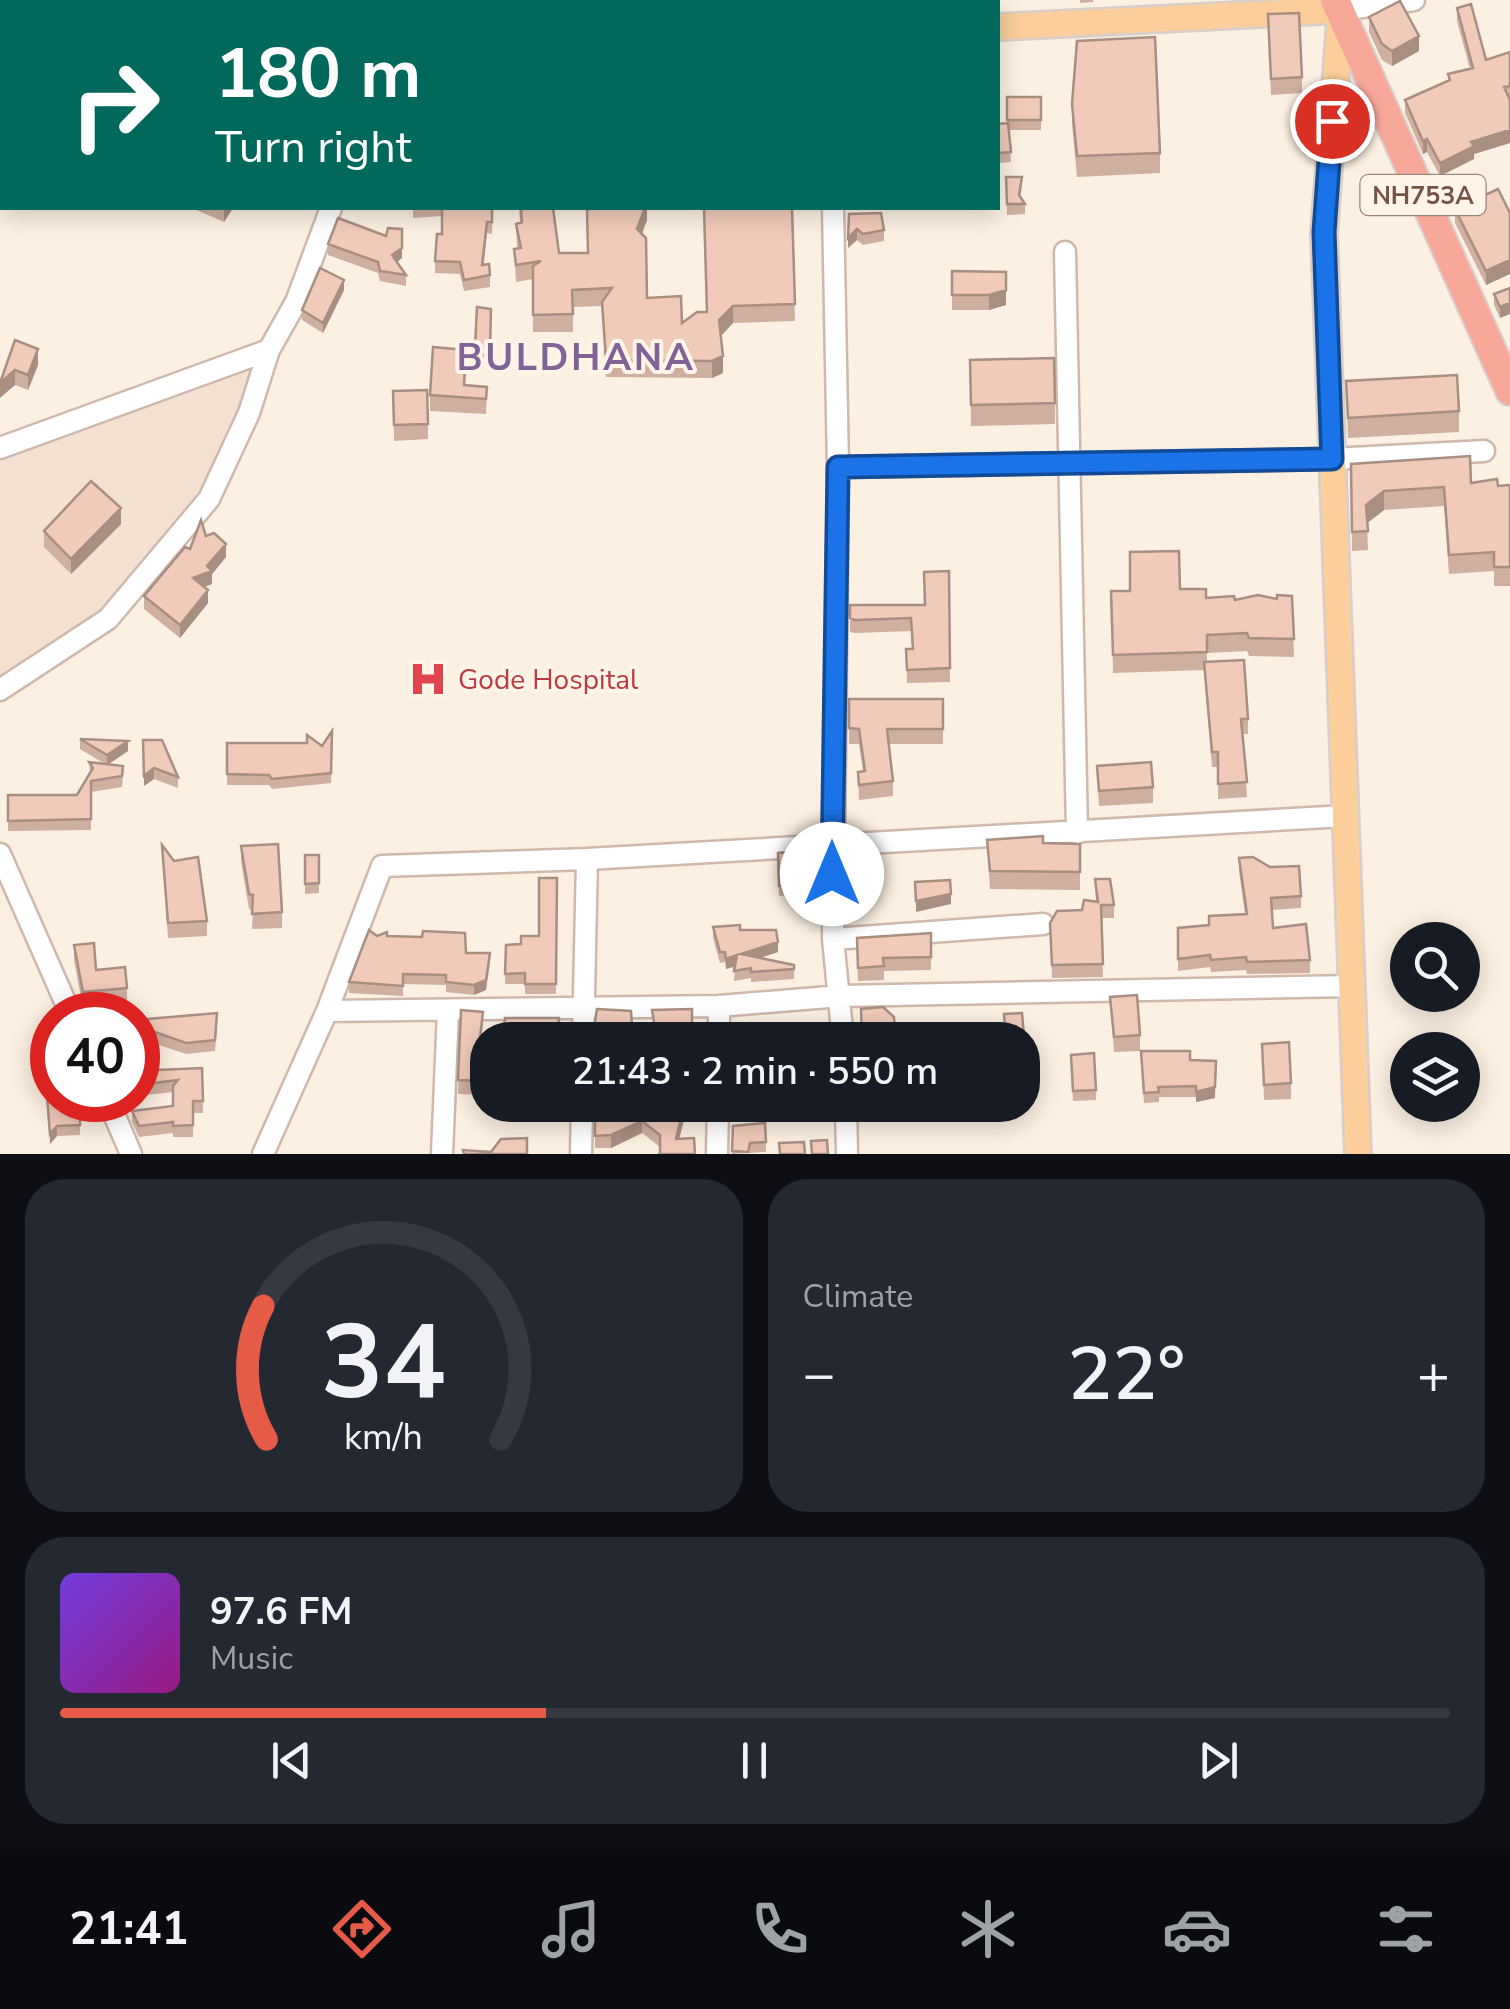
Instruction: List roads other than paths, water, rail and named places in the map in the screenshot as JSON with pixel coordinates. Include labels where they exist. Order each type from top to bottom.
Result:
[{"type":"highway","name":"NH753A","points":[[1338,5],[1510,391]]},
{"type":"main road","points":[[1000,28],[1338,5],[1324,232],[1358,1154]]},
{"type":"street","points":[[1338,5],[1414,0]]},
{"type":"street","points":[[0,690],[108,619],[209,499],[249,412],[269,350],[296,302],[330,210]]},
{"type":"street","points":[[833,210],[838,467],[833,939],[843,1022]]},
{"type":"street","points":[[1065,252],[1077,833]]},
{"type":"street","points":[[0,448],[269,350]]},
{"type":"street","points":[[838,467],[1332,459],[1484,451]]},
{"type":"street","points":[[263,1154],[327,1011],[382,866],[588,859],[832,842],[1077,833],[1344,816]]},
{"type":"street","points":[[0,854],[60,992]]},
{"type":"street","points":[[583,1022],[588,859]]},
{"type":"street","points":[[833,939],[1044,924]]},
{"type":"street","points":[[327,1011],[719,1006],[842,996],[1351,986]]},
{"type":"street","points":[[719,1006],[719,1022]]},
{"type":"street","points":[[442,1154],[448,1010]]},
{"type":"street","points":[[118,1122],[132,1154]]},
{"type":"street","points":[[582,1122],[582,1154]]},
{"type":"street","points":[[717,1154],[718,1122]]},
{"type":"street","points":[[847,1122],[848,1154]]},
{"type":"place","name":"Gode Hospital","points":[[428,679]]},
{"type":"district","name":"BULDHANA","points":[[576,357]]}]
